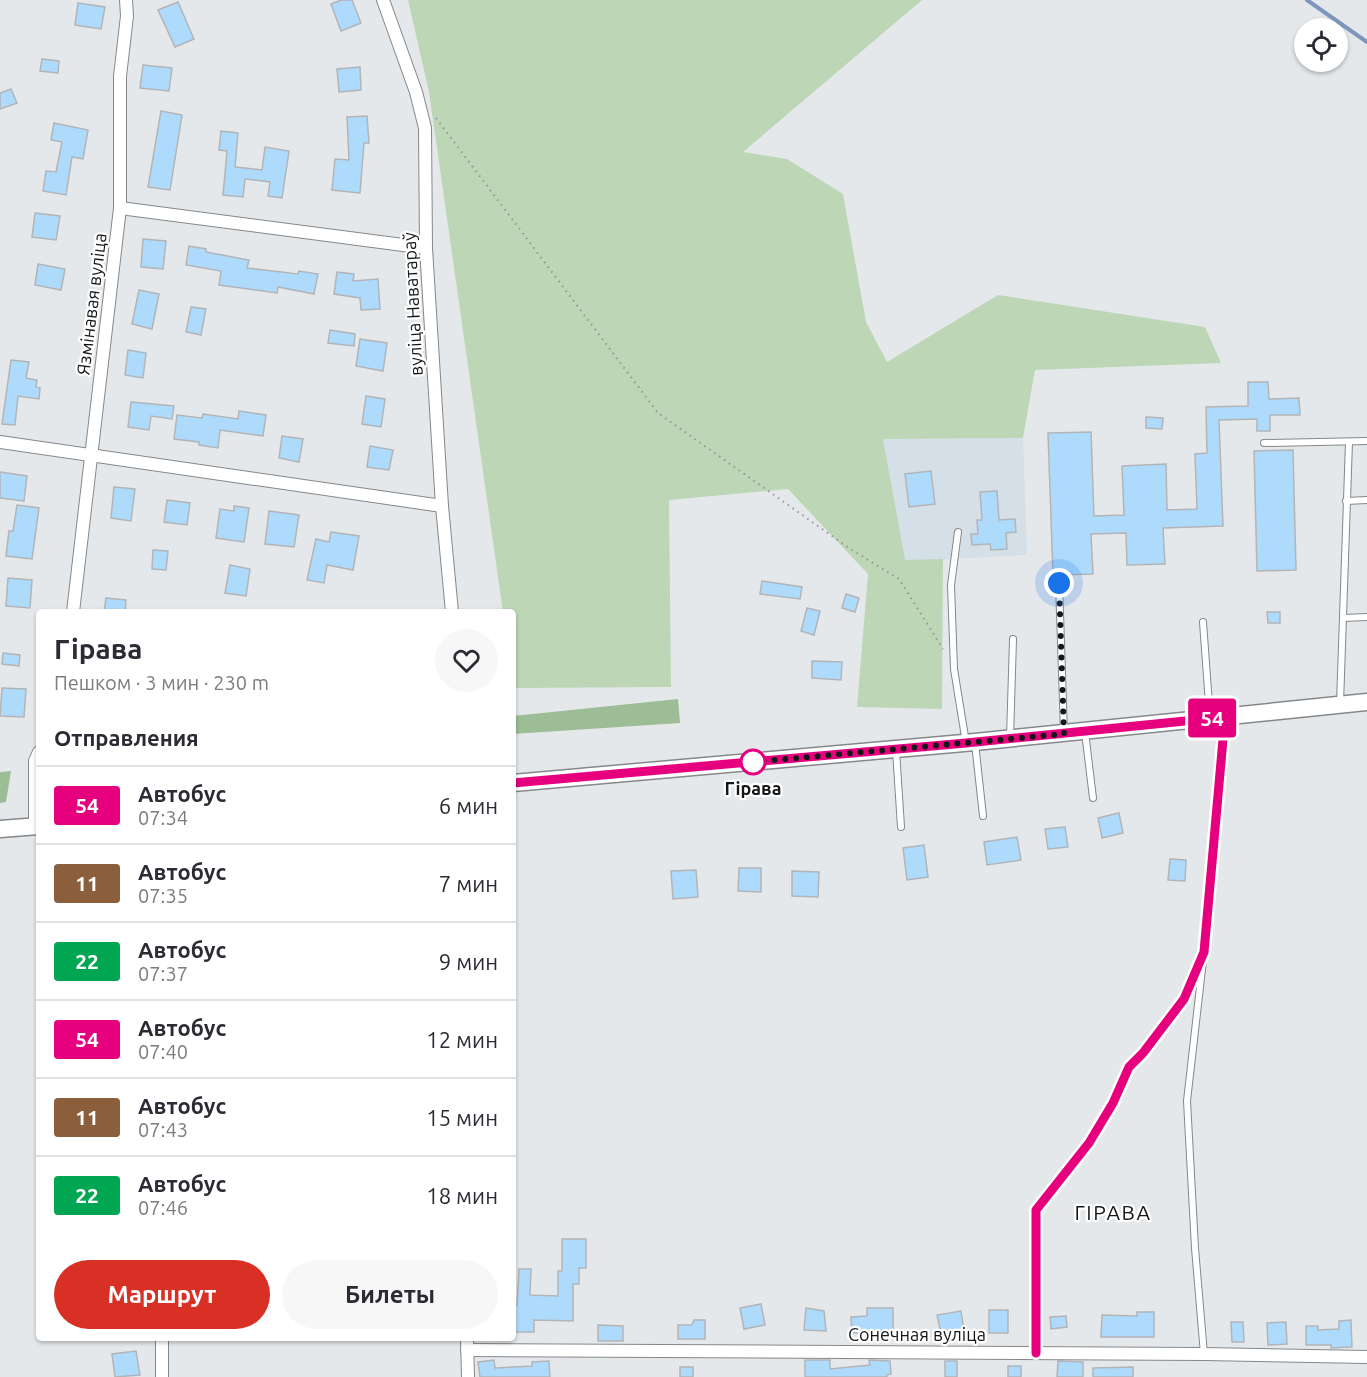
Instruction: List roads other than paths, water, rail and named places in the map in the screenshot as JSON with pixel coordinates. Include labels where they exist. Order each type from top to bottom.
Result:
[{"type":"main road","points":[[516,783],[971,743],[1367,702]]},
{"type":"main road","points":[[0,830],[36,827]]},
{"type":"street","name":"Язмінавая вуліца","points":[[73,609],[120,208],[120,76],[127,16],[126,0]]},
{"type":"street","name":"вуліца Наватараў","points":[[383,0],[416,92],[425,128],[426,248],[441,506],[453,609]]},
{"type":"street","points":[[120,208],[426,248]]},
{"type":"street","points":[[0,442],[441,506]]},
{"type":"street","points":[[36,759],[36,794]]},
{"type":"street","points":[[162,1341],[162,1377]]},
{"type":"street","points":[[467,1344],[468,1377]]},
{"type":"street","name":"Сонечная вуліца","points":[[467,1344],[1367,1357]]},
{"type":"lane","points":[[1264,443],[1367,441]]},
{"type":"lane","points":[[1340,704],[1349,442]]},
{"type":"lane","points":[[1346,501],[1367,500]]},
{"type":"lane","points":[[958,532],[951,585],[954,669],[971,743],[983,816]]},
{"type":"lane","points":[[1059,583],[1064,734]]},
{"type":"lane","points":[[1343,618],[1367,617]]},
{"type":"lane","points":[[1203,622],[1217,718],[1204,952],[1187,1101],[1195,1248],[1204,1354]]},
{"type":"lane","points":[[1010,739],[1013,639]]},
{"type":"lane","points":[[1085,731],[1093,798]]},
{"type":"lane","points":[[896,749],[901,827]]},
{"type":"lane","points":[[1036,1353],[1036,1210],[1089,1143],[1113,1103],[1129,1067],[1143,1053],[1184,999],[1204,952]]},
{"type":"waterway","points":[[1307,0],[1367,42]]},
{"type":"place","name":"Гірава","points":[[753,762]]},
{"type":"district","name":"ГІРАВА","points":[[1113,1212]]}]
